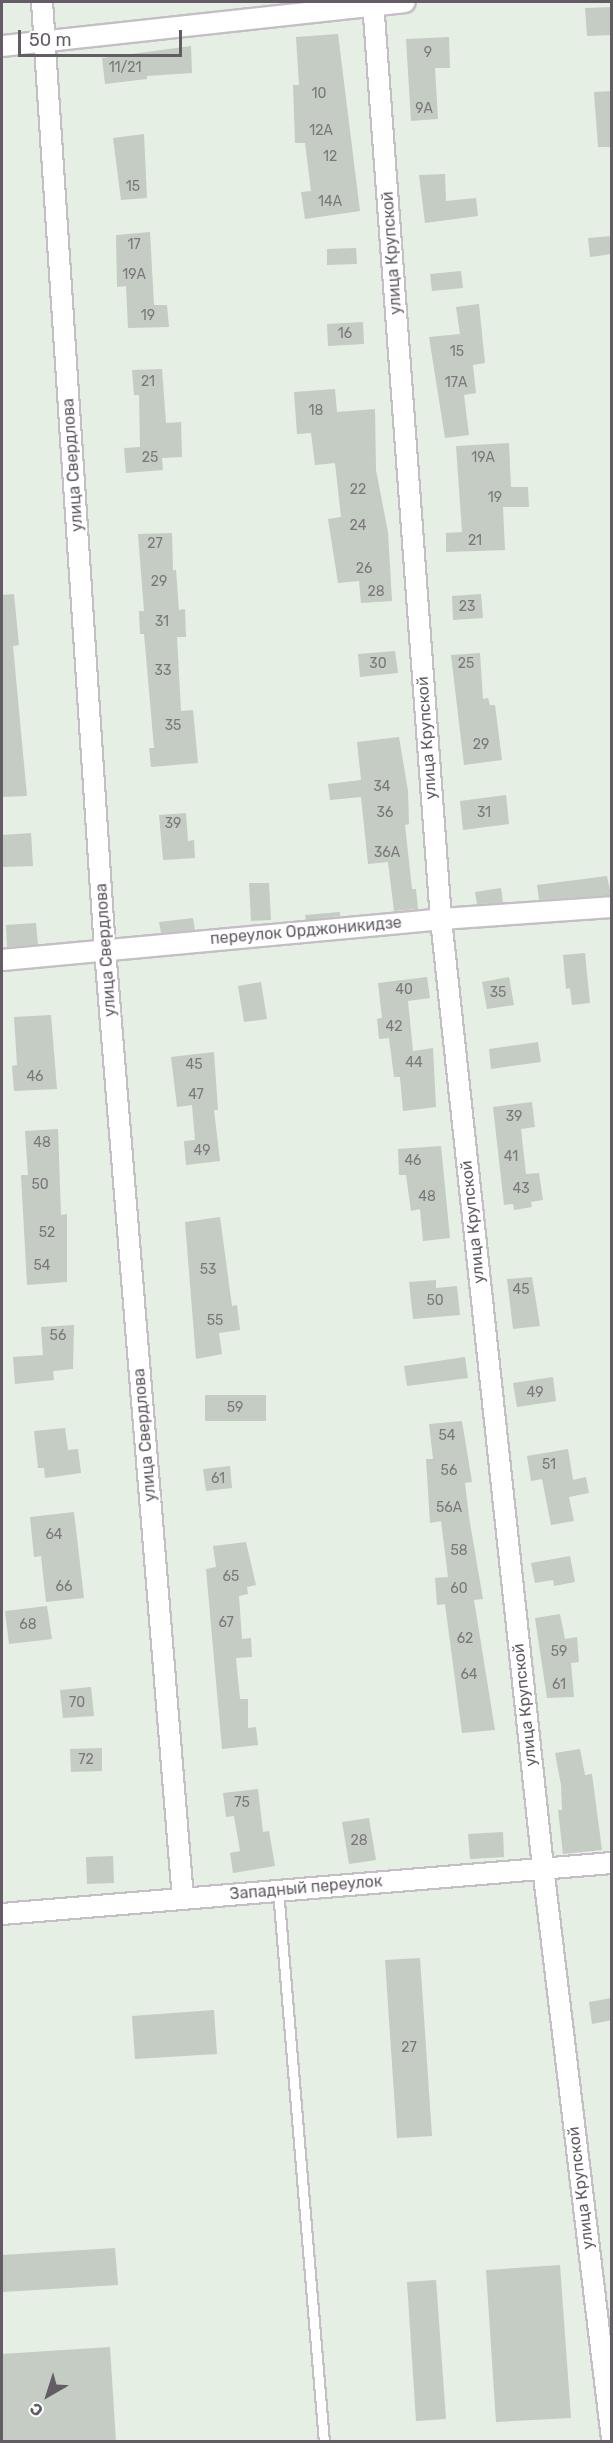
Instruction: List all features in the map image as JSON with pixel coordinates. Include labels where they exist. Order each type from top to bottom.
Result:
[{"type":"street","name":"улица Свердлова","points":[[42,2],[105,950],[183,1898]]},
{"type":"street","points":[[2,46],[373,3],[405,2]]},
{"type":"street","name":"улица Крупской","points":[[373,3],[441,919],[543,1868],[612,2439]]},
{"type":"street","name":"переулок Орджоникидзе","points":[[2,960],[441,919],[612,908]]},
{"type":"street","name":"Западный переулок","points":[[2,1914],[612,1863]]},
{"type":"lane","points":[[278,1890],[324,2442]]},
{"type":"building","points":[[612,7],[612,35],[587,36],[585,8]]},
{"type":"building","points":[[338,34],[360,211],[305,219],[301,192],[311,191],[305,143],[295,143],[293,85],[299,85],[296,37]]},
{"type":"building","points":[[449,37],[450,68],[435,68],[438,119],[411,121],[406,39]]},
{"type":"building","points":[[191,46],[192,73],[147,76],[147,79],[105,84],[102,58]]},
{"type":"building","points":[[612,91],[612,147],[598,147],[594,92]]},
{"type":"building","points":[[144,134],[147,198],[121,200],[113,138]]},
{"type":"building","points":[[445,174],[446,201],[476,198],[478,216],[425,223],[419,175]]},
{"type":"building","points":[[150,232],[154,305],[167,305],[169,327],[128,328],[126,286],[117,287],[116,235]]},
{"type":"building","points":[[612,236],[612,254],[590,257],[588,238]]},
{"type":"building","points":[[356,248],[357,264],[327,265],[327,249]]},
{"type":"building","points":[[461,271],[463,288],[432,291],[430,274]]},
{"type":"building","points":[[479,304],[485,363],[473,365],[476,393],[464,395],[469,435],[445,438],[429,337],[460,334],[456,307]]},
{"type":"building","points":[[363,322],[364,344],[328,346],[327,324]]},
{"type":"building","points":[[162,369],[166,423],[181,422],[182,457],[162,458],[163,470],[126,473],[124,448],[140,447],[139,395],[134,395],[132,370]]},
{"type":"building","points":[[335,389],[337,412],[375,409],[376,470],[388,532],[392,601],[361,603],[359,581],[338,583],[328,519],[341,517],[335,463],[315,465],[311,433],[297,434],[294,392]]},
{"type":"building","points":[[509,443],[511,487],[528,487],[529,507],[503,507],[505,550],[446,552],[446,533],[462,532],[456,446]]},
{"type":"building","points":[[172,533],[173,570],[176,570],[179,610],[185,609],[186,637],[177,637],[181,711],[193,710],[198,763],[151,767],[149,748],[154,748],[144,634],[140,634],[139,611],[144,611],[138,534]]},
{"type":"building","points":[[14,594],[19,645],[13,646],[27,796],[2,797],[2,595]]},
{"type":"building","points":[[481,594],[483,618],[453,620],[452,596]]},
{"type":"building","points":[[395,651],[398,673],[360,677],[358,654]]},
{"type":"building","points":[[480,653],[483,699],[488,698],[490,705],[495,705],[502,760],[464,765],[451,655]]},
{"type":"building","points":[[399,737],[408,791],[409,824],[405,825],[412,889],[416,889],[418,909],[394,911],[388,862],[368,864],[361,797],[330,800],[328,784],[361,780],[357,742]]},
{"type":"building","points":[[506,795],[509,824],[463,830],[460,801]]},
{"type":"building","points":[[186,813],[188,841],[194,840],[195,858],[163,860],[159,815]]},
{"type":"building","points":[[31,833],[33,866],[2,867],[2,835]]},
{"type":"building","points":[[607,876],[611,895],[539,900],[537,885]]},
{"type":"building","points":[[249,883],[269,883],[271,920],[251,921]]},
{"type":"building","points":[[501,888],[503,903],[477,904],[475,892]]},
{"type":"building","points":[[340,912],[340,916],[306,920],[305,915]]},
{"type":"building","points":[[193,918],[195,930],[161,933],[159,922]]},
{"type":"building","points":[[36,923],[38,945],[7,947],[6,925]]},
{"type":"building","points":[[585,953],[590,1003],[572,1005],[570,988],[566,989],[563,955]]},
{"type":"building","points":[[427,977],[430,998],[408,1001],[413,1051],[433,1048],[436,1107],[403,1111],[400,1077],[394,1077],[389,1038],[379,1039],[377,1019],[382,1018],[378,983]]},
{"type":"building","points":[[509,977],[514,1005],[487,1009],[482,982]]},
{"type":"building","points":[[261,982],[267,1019],[244,1022],[238,986]]},
{"type":"building","points":[[51,1015],[57,1089],[14,1091],[12,1066],[17,1065],[14,1017]]},
{"type":"building","points":[[538,1042],[541,1062],[491,1069],[489,1049]]},
{"type":"building","points":[[214,1052],[218,1110],[214,1110],[220,1161],[186,1165],[184,1141],[195,1140],[192,1105],[177,1107],[171,1057]]},
{"type":"building","points":[[532,1102],[535,1127],[521,1129],[526,1174],[539,1173],[543,1200],[531,1202],[532,1207],[514,1210],[513,1204],[504,1205],[493,1107]]},
{"type":"building","points":[[58,1129],[61,1215],[67,1214],[67,1282],[27,1285],[21,1175],[28,1175],[25,1131]]},
{"type":"building","points":[[441,1146],[450,1238],[423,1241],[420,1209],[411,1211],[406,1175],[399,1175],[398,1149]]},
{"type":"building","points":[[220,1217],[232,1306],[237,1305],[240,1330],[219,1333],[222,1354],[196,1359],[185,1222]]},
{"type":"building","points":[[532,1277],[540,1326],[513,1329],[507,1279]]},
{"type":"building","points":[[436,1280],[436,1288],[457,1286],[460,1315],[413,1319],[409,1282]]},
{"type":"building","points":[[74,1325],[73,1369],[53,1371],[54,1380],[15,1384],[13,1357],[43,1355],[41,1327]]},
{"type":"building","points":[[465,1357],[468,1378],[407,1386],[404,1366]]},
{"type":"building","points":[[553,1377],[556,1401],[517,1407],[513,1383]]},
{"type":"building","points":[[205,1395],[266,1395],[266,1421],[205,1421]]},
{"type":"building","points":[[462,1421],[472,1482],[465,1483],[469,1517],[483,1599],[474,1600],[495,1730],[462,1733],[445,1604],[437,1605],[435,1578],[448,1577],[441,1521],[430,1523],[426,1459],[433,1459],[429,1424]]},
{"type":"building","points":[[65,1428],[68,1450],[78,1449],[81,1473],[45,1478],[44,1468],[38,1468],[34,1431]]},
{"type":"building","points":[[568,1449],[573,1480],[586,1477],[589,1493],[569,1497],[574,1521],[551,1525],[542,1479],[531,1481],[527,1456]]},
{"type":"building","points":[[230,1466],[232,1488],[206,1491],[203,1469]]},
{"type":"building","points":[[74,1512],[84,1598],[46,1602],[41,1556],[34,1557],[30,1517]]},
{"type":"building","points":[[246,1542],[256,1585],[247,1587],[248,1594],[239,1596],[242,1639],[251,1638],[252,1657],[236,1658],[240,1699],[248,1699],[248,1728],[256,1727],[258,1745],[222,1749],[206,1569],[216,1567],[213,1546]]},
{"type":"building","points":[[570,1556],[575,1582],[554,1586],[553,1580],[535,1583],[531,1563]]},
{"type":"building","points":[[47,1606],[52,1639],[9,1644],[5,1611]]},
{"type":"building","points":[[560,1614],[565,1639],[577,1637],[579,1662],[571,1663],[574,1697],[547,1698],[535,1618]]},
{"type":"building","points":[[91,1687],[94,1716],[63,1718],[60,1690]]},
{"type":"building","points":[[102,1748],[102,1771],[71,1772],[70,1749]]},
{"type":"building","points":[[580,1749],[585,1775],[592,1774],[602,1850],[563,1854],[558,1810],[562,1810],[561,1785],[555,1753]]},
{"type":"building","points":[[258,1789],[263,1832],[269,1831],[275,1866],[233,1873],[230,1853],[240,1851],[234,1816],[226,1817],[223,1793]]},
{"type":"building","points":[[369,1818],[376,1860],[349,1864],[342,1822]]},
{"type":"building","points":[[503,1832],[504,1857],[470,1859],[468,1834]]},
{"type":"building","points":[[113,1856],[114,1883],[87,1884],[86,1857]]},
{"type":"building","points":[[420,1958],[432,2136],[397,2138],[385,1960]]},
{"type":"building","points":[[612,1998],[612,2020],[592,2024],[589,2002]]},
{"type":"building","points":[[214,2010],[217,2054],[135,2059],[132,2016]]},
{"type":"building","points":[[115,2248],[118,2285],[2,2292],[2,2255]]},
{"type":"building","points":[[560,2265],[571,2418],[496,2422],[486,2270]]},
{"type":"building","points":[[436,2280],[446,2419],[416,2421],[407,2282]]},
{"type":"building","points":[[110,2347],[116,2442],[2,2442],[2,2354]]}]
